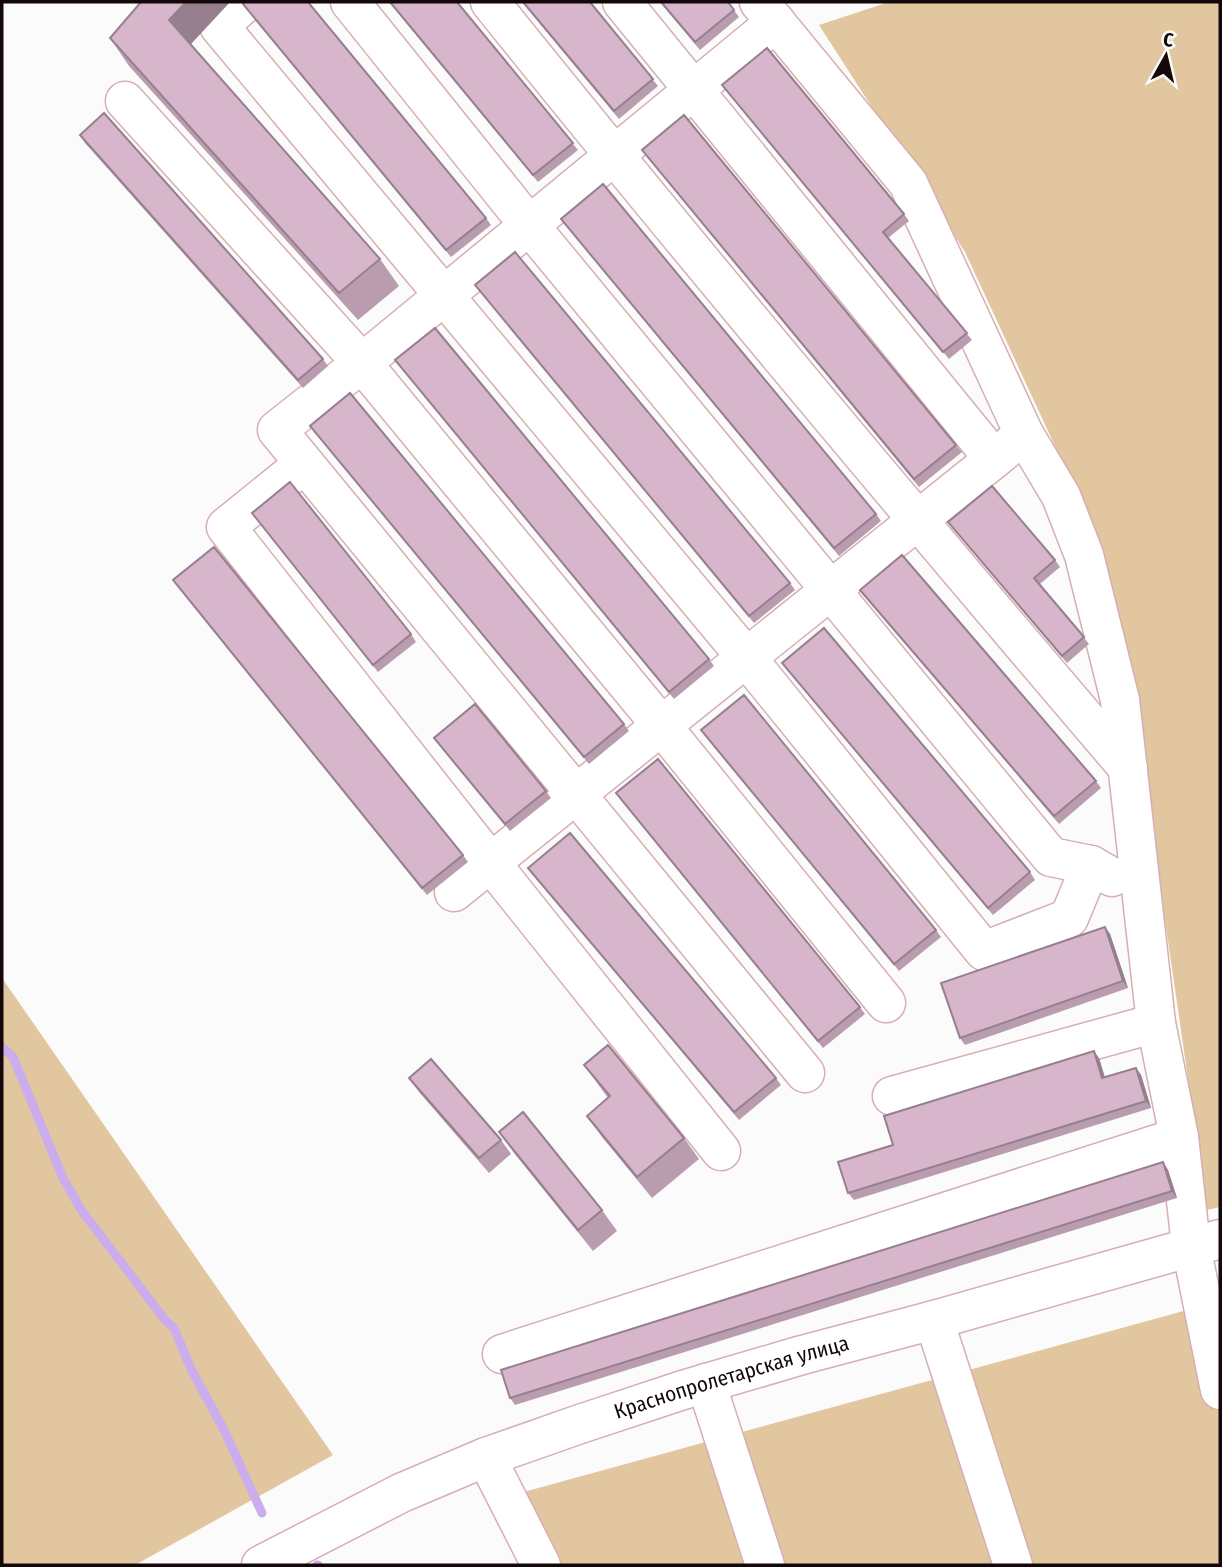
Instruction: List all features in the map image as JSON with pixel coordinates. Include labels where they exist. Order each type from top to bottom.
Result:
[{"type":"street","points":[[246,2],[219,26],[746,657],[984,951],[1069,918],[1091,865]]},
{"type":"street","points":[[350,2],[530,225],[1051,857],[1091,865],[1141,894]]},
{"type":"street","points":[[490,2],[613,156],[916,520],[1128,768]]},
{"type":"street","points":[[622,2],[994,459]]},
{"type":"street","points":[[805,1073],[276,430],[362,363],[694,89],[768,12],[908,183],[1024,434],[1062,496],[1084,555],[1120,700],[1156,1023],[1178,1137],[1205,1243],[1220,1390]]},
{"type":"street","points":[[125,101],[362,363],[886,1003]]},
{"type":"street","points":[[454,892],[1024,434]]},
{"type":"street","points":[[304,464],[226,527],[721,1152]]},
{"type":"street","points":[[892,1096],[1156,1023]]},
{"type":"street","points":[[502,1354],[1178,1137]]},
{"type":"street","name":"Краснопролетарская улица","points":[[261,1565],[401,1493],[485,1457],[580,1424],[802,1355],[1205,1243]]},
{"type":"street","points":[[934,1320],[1013,1565]]},
{"type":"street","points":[[706,1383],[765,1565]]},
{"type":"street","points":[[485,1457],[541,1565]]},
{"type":"shaded area","points":[[889,2],[1220,2],[1220,1207],[1207,1210],[1133,699],[1067,472],[965,252],[819,25]]},
{"type":"shaded area","points":[[2,978],[333,1455],[135,1565],[2,1565]]},
{"type":"shaded area","points":[[1220,1301],[1220,1565],[557,1565],[520,1493]]},
{"type":"building","points":[[141,2],[186,2],[169,20],[380,259],[339,293],[110,38]]},
{"type":"building","points":[[308,2],[486,218],[446,250],[243,4]]},
{"type":"building","points":[[390,2],[457,2],[573,143],[533,175]]},
{"type":"building","points":[[523,2],[590,2],[653,79],[614,111]]},
{"type":"building","points":[[661,2],[728,2],[734,10],[695,42]]},
{"type":"building","points":[[767,48],[904,214],[883,232],[967,333],[943,352],[722,85]]},
{"type":"building","points":[[104,113],[323,359],[298,380],[80,135]]},
{"type":"building","points":[[684,115],[956,445],[914,479],[642,150]]},
{"type":"building","points":[[603,184],[876,514],[834,548],[561,219]]},
{"type":"building","points":[[515,252],[790,583],[749,616],[475,285]]},
{"type":"building","points":[[435,328],[709,659],[669,692],[395,360]]},
{"type":"building","points":[[350,393],[624,724],[584,757],[310,426]]},
{"type":"building","points":[[290,482],[411,634],[373,665],[252,513]]},
{"type":"building","points":[[992,486],[1055,560],[1034,578],[1084,637],[1062,656],[948,522]]},
{"type":"building","points":[[214,547],[463,855],[422,888],[173,580]]},
{"type":"building","points":[[902,555],[1096,781],[1054,816],[860,590]]},
{"type":"building","points":[[824,628],[1030,872],[988,908],[782,663]]},
{"type":"building","points":[[744,695],[936,930],[894,964],[701,730]]},
{"type":"building","points":[[475,704],[546,791],[505,824],[434,738]]},
{"type":"building","points":[[658,759],[860,1007],[818,1041],[616,793]]},
{"type":"building","points":[[570,833],[776,1078],[734,1112],[528,868]]},
{"type":"building","points":[[1105,927],[1123,981],[960,1038],[941,983]]},
{"type":"building","points":[[608,1045],[684,1138],[637,1177],[587,1116],[610,1096],[584,1065]]},
{"type":"building","points":[[1094,1051],[1102,1078],[1136,1068],[1146,1101],[848,1193],[838,1162],[893,1145],[884,1116]]},
{"type":"building","points":[[431,1059],[501,1140],[479,1158],[409,1078]]},
{"type":"building","points":[[523,1112],[602,1210],[578,1230],[499,1132]]},
{"type":"building","points":[[1163,1162],[1172,1191],[510,1398],[501,1370]]},
{"type":"waterway","points":[[2,1047],[13,1057],[63,1178],[82,1211],[165,1320],[174,1328],[191,1369],[224,1430],[262,1513]]}]
